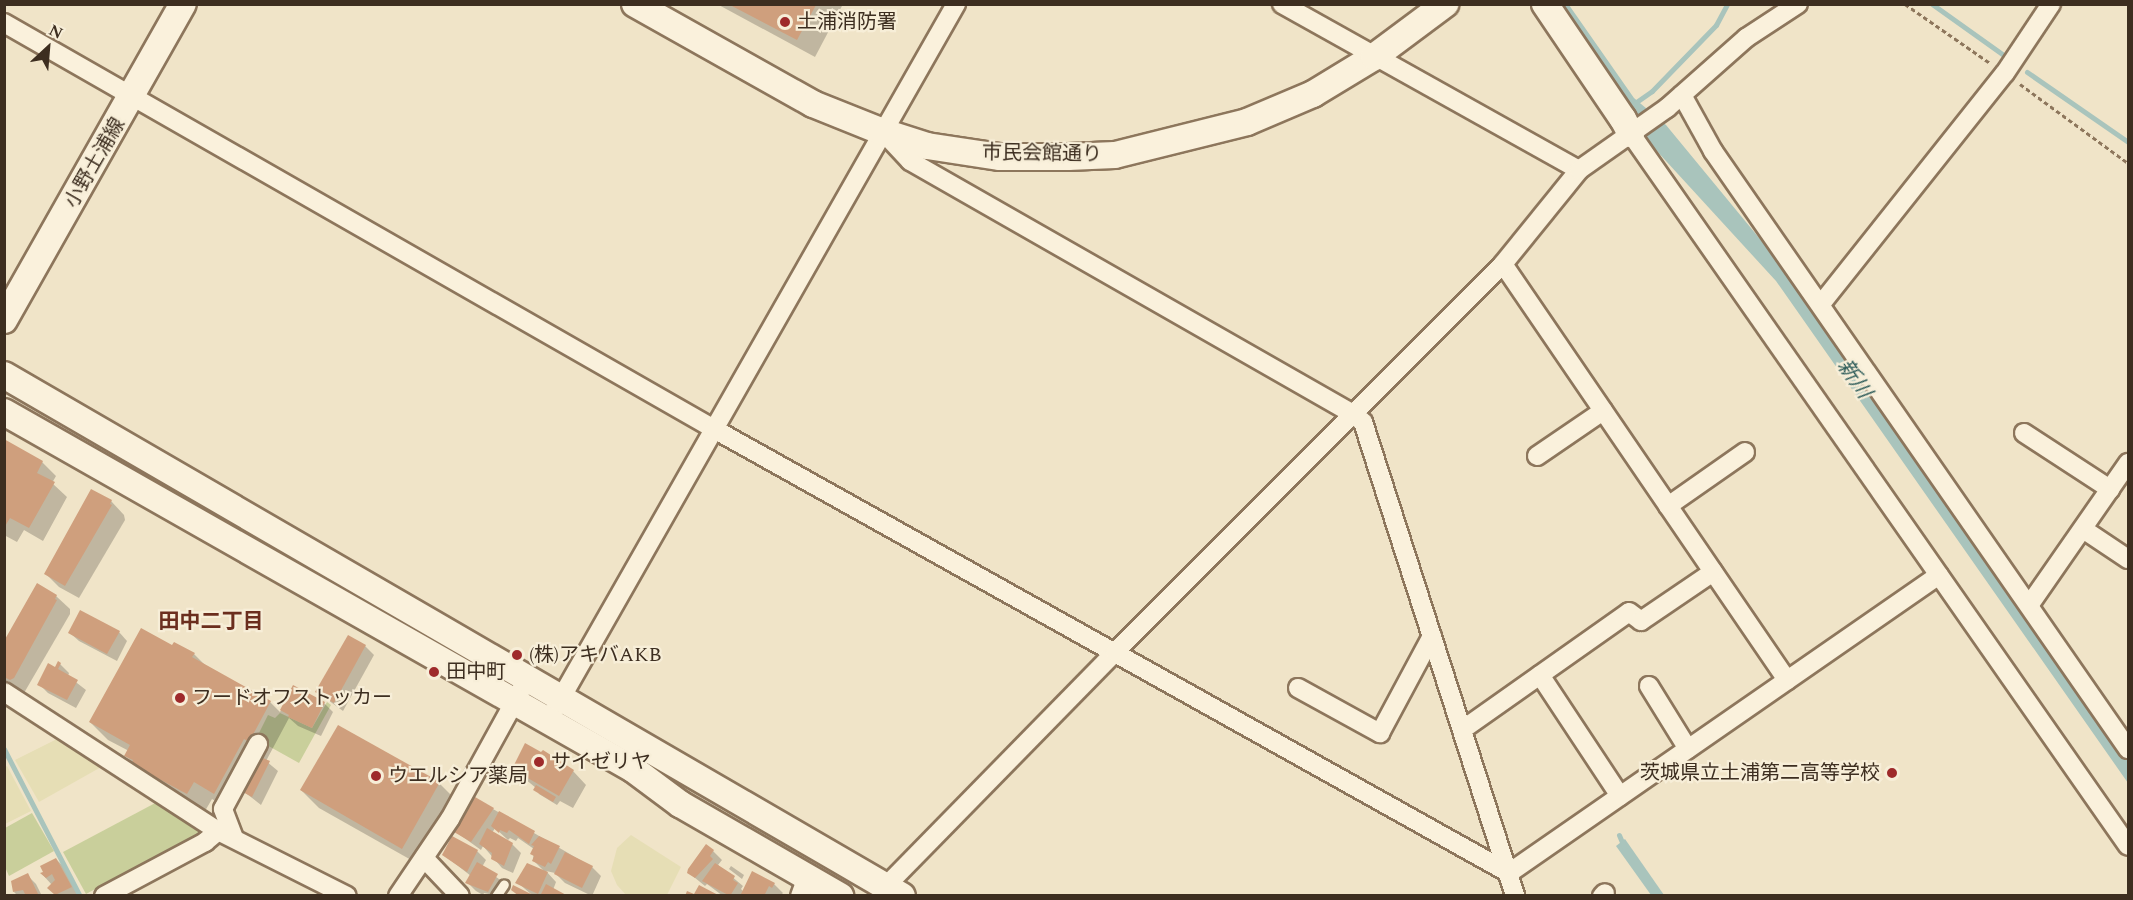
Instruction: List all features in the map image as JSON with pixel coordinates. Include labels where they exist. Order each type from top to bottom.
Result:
[{"type":"street","name":"小野土浦線","points":[[4,320],[133,96],[183,4]]},
{"type":"street","name":"市民会館通り","points":[[635,4],[813,104],[883,132],[927,146],[1000,157],[1115,155],[1247,122],[1313,94],[1374,57],[1445,4]]},
{"type":"street","points":[[548,721],[956,4]]},
{"type":"street","points":[[1282,4],[1579,170]]},
{"type":"street","points":[[1545,4],[2128,846]]},
{"type":"street","points":[[4,375],[892,892],[1115,652],[1503,264],[1579,170],[1667,108],[1746,38],[1798,4]]},
{"type":"street","points":[[1821,304],[2005,73],[2051,4]]},
{"type":"street","points":[[4,22],[714,429],[1509,873]]},
{"type":"street","points":[[1682,95],[1713,151],[2030,604],[2128,749]]},
{"type":"street","points":[[883,132],[910,161],[1353,414],[1363,422],[1515,896]]},
{"type":"street","points":[[1503,264],[1787,680]]},
{"type":"street","points":[[1537,456],[1603,411]]},
{"type":"street","points":[[4,412],[633,769],[680,804],[804,886],[840,896]]},
{"type":"street","points":[[2024,433],[2110,489]]},
{"type":"street","points":[[1668,506],[1745,453]]},
{"type":"street","points":[[2030,604],[2128,463]]},
{"type":"street","points":[[2083,529],[2128,559]]},
{"type":"street","points":[[1462,730],[1629,612],[1641,621],[1713,572]]},
{"type":"street","points":[[1509,873],[1939,575]]},
{"type":"street","points":[[1298,688],[1380,733],[1432,636]]},
{"type":"street","points":[[1540,675],[1620,796]]},
{"type":"street","points":[[398,896],[450,819],[527,680]]},
{"type":"street","points":[[1649,686],[1688,749]]},
{"type":"street","points":[[4,692],[226,835],[347,896]]},
{"type":"street","points":[[226,835],[223,809],[258,744]]},
{"type":"street","points":[[104,896],[205,842],[226,835]]},
{"type":"street","points":[[424,858],[460,896]]},
{"type":"lane","points":[[496,896],[504,884]]},
{"type":"shaded area","points":[[61,737],[103,766],[39,802],[15,760]]},
{"type":"shaded area","points":[[7,766],[31,811],[5,824],[4,768]]},
{"type":"shaded area","points":[[631,835],[681,867],[667,895],[626,895],[617,885],[611,871],[617,848]]},
{"type":"green space","points":[[327,702],[331,705],[299,763],[256,739],[268,715],[275,718],[280,713],[312,728]]},
{"type":"green space","points":[[159,801],[200,826],[201,832],[86,894],[63,852]]},
{"type":"green space","points":[[32,813],[54,851],[9,876],[5,867],[5,828]]},
{"type":"water","name":"新川","points":[[1556,5],[1569,5],[1634,98],[1666,125],[1788,273],[2128,756],[2128,783],[1776,281],[1644,137]]},
{"type":"water","points":[[1625,839],[1664,895],[1651,895],[1616,846]]},
{"type":"building","name":"土浦消防署","points":[[730,5],[816,5],[797,40]]},
{"type":"building","points":[[4,439],[43,461],[37,473],[55,482],[29,528],[10,518],[4,528]]},
{"type":"building","points":[[91,489],[112,500],[110,504],[112,505],[65,586],[44,574]]},
{"type":"building","points":[[37,583],[57,595],[55,599],[57,600],[14,678],[10,680],[4,677],[4,641]]},
{"type":"building","points":[[80,610],[120,631],[107,654],[68,633]]},
{"type":"building","points":[[141,628],[172,645],[174,642],[195,653],[192,657],[271,701],[249,742],[244,739],[214,794],[194,782],[187,794],[131,764],[133,760],[124,756],[130,745],[89,722]]},
{"type":"building","points":[[348,635],[366,645],[334,703],[315,692]]},
{"type":"building","points":[[58,661],[61,663],[58,669],[78,680],[67,700],[37,685],[48,663],[55,667]]},
{"type":"building","points":[[293,685],[325,702],[312,728],[288,717],[289,715],[280,710]]},
{"type":"building","points":[[338,725],[440,782],[402,849],[300,790]]},
{"type":"building","points":[[525,743],[541,752],[543,750],[574,770],[559,796],[512,769]]},
{"type":"building","points":[[258,756],[270,761],[252,797],[241,791]]},
{"type":"building","points":[[536,785],[556,797],[553,802],[533,790]]},
{"type":"building","points":[[475,797],[494,808],[471,842],[454,832]]},
{"type":"building","points":[[499,811],[535,831],[529,844],[509,830],[507,833],[500,830],[499,833],[491,826]]},
{"type":"building","points":[[487,828],[513,843],[504,866],[491,859],[492,853],[479,844]]},
{"type":"building","points":[[452,836],[478,850],[467,872],[442,855]]},
{"type":"building","points":[[539,836],[560,846],[551,864],[548,862],[545,867],[532,861],[534,856],[530,854],[534,846],[531,845]]},
{"type":"building","points":[[706,844],[714,850],[710,856],[713,859],[695,878],[687,873],[688,869]]},
{"type":"building","points":[[565,852],[593,866],[582,888],[554,874]]},
{"type":"building","points":[[56,858],[72,887],[55,895],[47,888],[55,880],[52,874],[46,878],[40,873],[43,872],[40,866]]},
{"type":"building","points":[[477,862],[498,874],[488,892],[465,883]]},
{"type":"building","points":[[527,863],[548,872],[538,894],[515,883]]},
{"type":"building","points":[[715,863],[735,876],[733,880],[738,883],[730,896],[702,881]]},
{"type":"building","points":[[752,871],[775,883],[772,888],[769,886],[764,896],[740,896]]},
{"type":"building","points":[[28,873],[39,896],[26,896],[23,890],[13,892],[11,881]]},
{"type":"building","points":[[546,884],[568,896],[540,896]]},
{"type":"building","points":[[513,885],[535,896],[519,896],[511,890]]},
{"type":"building","points":[[699,885],[720,896],[685,896],[687,891],[694,894]]},
{"type":"waterway","points":[[1632,105],[1652,91],[1716,25],[1727,4]]},
{"type":"waterway","points":[[1932,4],[2005,56]]},
{"type":"waterway","points":[[2027,72],[2128,142]]},
{"type":"waterway","points":[[4,749],[80,896]]},
{"type":"waterway","points":[[1619,835],[1624,847]]},
{"type":"place","name":"土浦消防署","points":[[785,22]]},
{"type":"place","name":"(株)アキバAKB","points":[[517,655]]},
{"type":"place","name":"田中町","points":[[434,672]]},
{"type":"place","name":"フードオフストッカー","points":[[180,698]]},
{"type":"place","name":"サイゼリヤ","points":[[539,762]]},
{"type":"place","name":"茨城県立土浦第二高等学校","points":[[1892,773]]},
{"type":"place","name":"ウエルシア薬局","points":[[376,776]]},
{"type":"district","name":"田中二丁目","points":[[211,622]]}]
